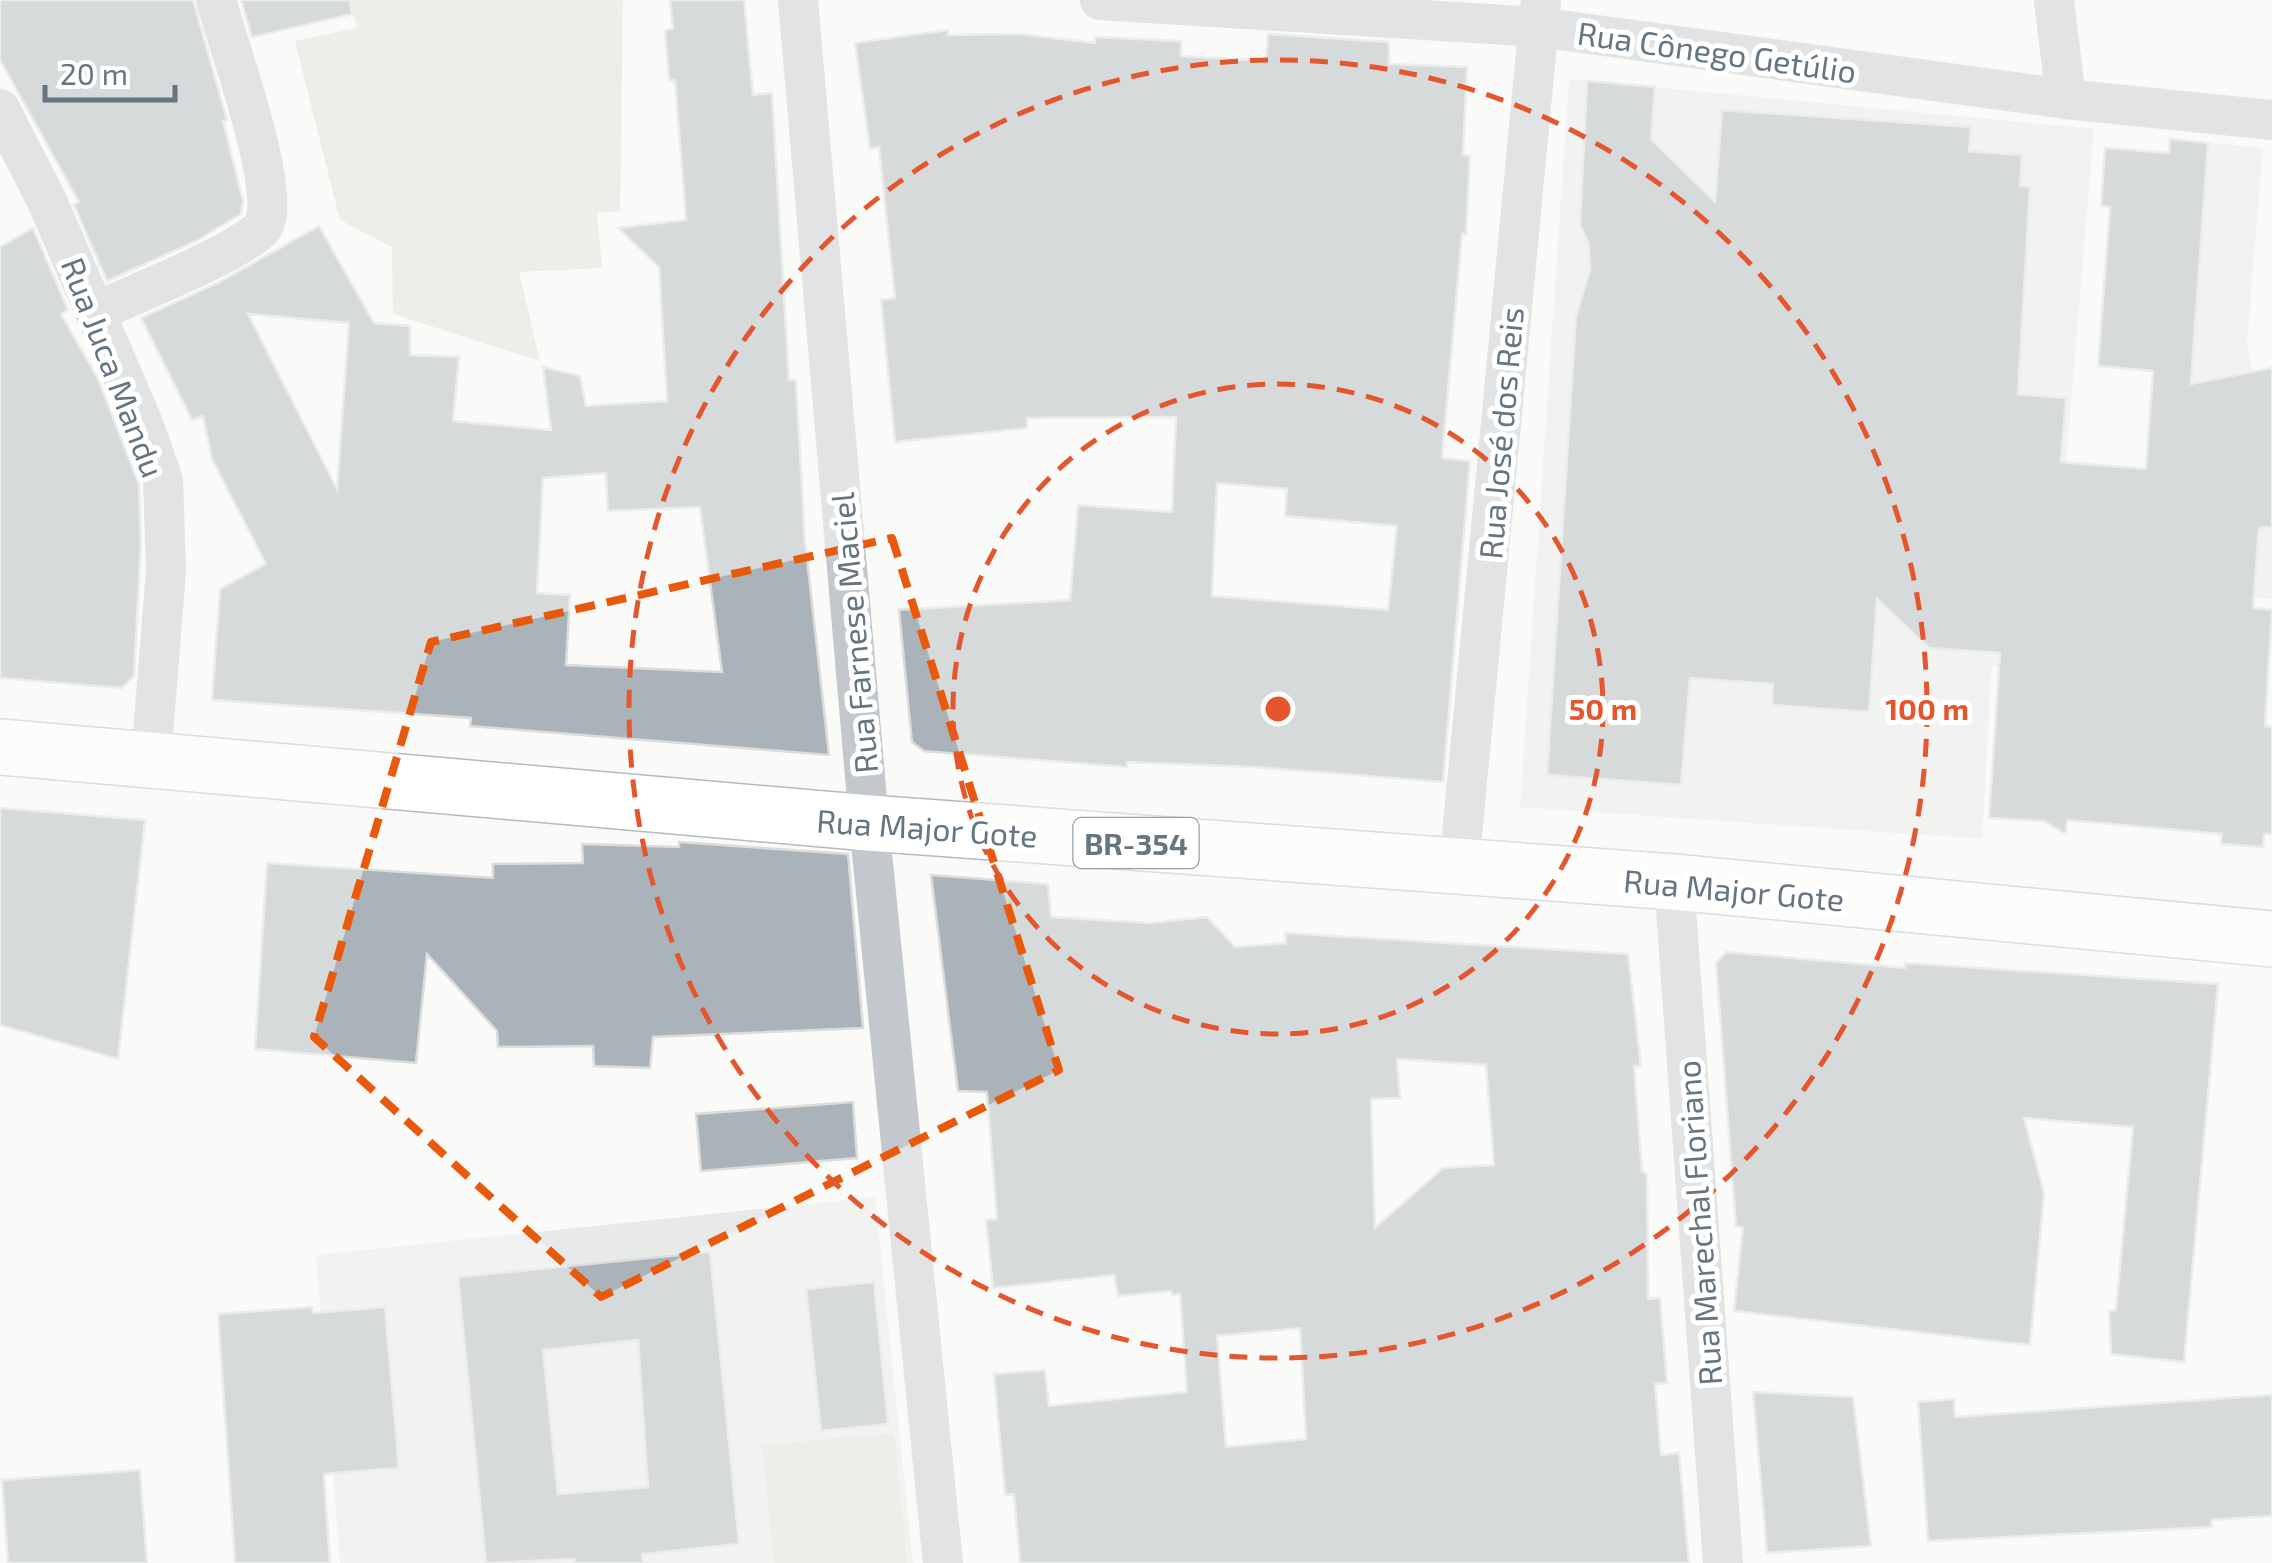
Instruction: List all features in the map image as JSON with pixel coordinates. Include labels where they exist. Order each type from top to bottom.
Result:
[{"type":"main road","name":"Rua Major Gote","points":[[0,748],[869,823],[1674,882],[2272,940]]},
{"type":"street","points":[[96,312],[236,245],[262,228],[270,214],[266,173],[216,0]]},
{"type":"street","name":"Rua Farnese Maciel","points":[[798,0],[869,823],[943,1563]]},
{"type":"street","name":"Rua Cônego Getúlio","points":[[1100,0],[1540,14],[2066,99],[2272,120]]},
{"type":"street","points":[[2054,0],[2066,99]]},
{"type":"street","name":"Rua José dos Reis","points":[[1458,866],[1540,14]]},
{"type":"street","name":"Rua Juca Mandu","points":[[0,109],[47,201],[96,312],[162,480],[166,572],[151,759]]},
{"type":"street","name":"Rua Marechal Floriano","points":[[1674,882],[1722,1563]]},
{"type":"highlighted area","points":[[892,538],[1059,1070],[601,1297],[314,1037],[431,642]]},
{"type":"shaded area","points":[[350,0],[623,0],[620,211],[597,213],[602,268],[519,272],[540,361],[393,314],[392,247],[340,220],[295,41],[357,28]]},
{"type":"shaded area","points":[[1569,79],[2094,129],[2049,669],[1992,665],[1982,839],[1520,807]]},
{"type":"shaded area","points":[[2170,139],[2263,148],[2247,343],[2272,471],[2272,599],[2136,592]]},
{"type":"shaded area","points":[[875,1197],[913,1563],[340,1563],[316,1255]]},
{"type":"shaded area","points":[[894,1433],[907,1563],[774,1563],[762,1445]]},
{"type":"building","points":[[0,0],[193,0],[227,120],[223,121],[243,201],[241,214],[196,241],[107,281],[74,205],[79,202],[0,60]]},
{"type":"building","points":[[241,0],[350,0],[352,14],[252,37]]},
{"type":"building","points":[[670,0],[744,0],[753,95],[772,93],[789,380],[796,380],[805,541],[829,755],[470,726],[471,718],[212,700],[220,589],[266,564],[212,459],[203,416],[192,420],[141,318],[218,283],[319,226],[374,323],[410,326],[410,355],[459,357],[453,421],[551,430],[543,367],[580,376],[586,406],[667,401],[659,267],[618,228],[686,220],[675,80],[669,81],[665,30],[673,29]],"holes":[[[248,314],[349,323],[337,489]],[[606,473],[608,511],[700,507],[722,672],[566,665],[570,595],[537,593],[543,478]]]},
{"type":"building","points":[[948,30],[948,35],[1019,34],[1095,43],[1095,37],[1181,41],[1181,56],[1266,61],[1268,34],[1389,42],[1389,64],[1467,67],[1463,155],[1470,156],[1466,234],[1462,234],[1442,458],[1470,461],[1443,782],[1253,767],[1127,762],[1127,767],[924,751],[912,742],[899,610],[1070,600],[1078,505],[1172,512],[1176,417],[1027,418],[1027,428],[895,442],[881,300],[895,298],[879,147],[870,149],[855,43]],"holes":[[[1217,483],[1287,489],[1285,516],[1397,526],[1388,610],[1212,596]]]},
{"type":"building","points":[[1587,81],[1655,87],[1651,139],[1715,202],[1722,110],[1971,127],[1969,151],[2022,155],[2020,186],[2030,187],[2018,394],[2066,398],[2061,462],[2146,469],[2153,371],[2098,366],[2110,207],[2101,206],[2105,148],[2169,153],[2170,139],[2208,143],[2191,384],[2272,368],[2272,527],[2259,528],[2253,608],[2272,610],[2265,726],[2272,727],[2272,834],[2264,834],[2263,847],[2221,844],[2222,834],[2067,820],[2066,834],[2043,821],[1989,818],[2000,653],[1929,648],[1877,599],[1869,712],[1772,705],[1773,684],[1690,678],[1681,785],[1547,775],[1576,316],[1590,270],[1589,244],[1580,225]]},
{"type":"building","points":[[33,228],[68,310],[61,314],[98,379],[139,484],[141,544],[134,676],[122,688],[0,678],[0,247]]},
{"type":"building","points":[[0,808],[145,820],[118,1059],[0,1025]]},
{"type":"building","points":[[679,842],[848,854],[863,1028],[653,1037],[650,1068],[594,1066],[593,1046],[498,1047],[497,1031],[427,954],[416,1063],[255,1049],[267,863],[493,878],[493,864],[583,863],[582,844],[679,847]]},
{"type":"building","points":[[931,875],[1048,884],[1051,917],[1150,923],[1207,917],[1235,947],[1286,943],[1285,933],[1628,954],[1641,1066],[1634,1066],[1642,1171],[1647,1174],[1648,1299],[1660,1298],[1667,1383],[1655,1384],[1661,1455],[1679,1453],[1689,1563],[1020,1563],[1014,1494],[1005,1495],[994,1374],[1045,1370],[1049,1406],[1187,1392],[1180,1294],[1172,1295],[1171,1291],[1118,1296],[1114,1275],[993,1288],[986,1220],[997,1219],[987,1092],[958,1091]],"holes":[[[1397,1059],[1486,1065],[1494,1165],[1443,1168],[1375,1228],[1371,1099],[1400,1098]],[[1300,1328],[1306,1439],[1226,1447],[1217,1336]]]},
{"type":"building","points":[[1726,952],[1905,968],[1905,963],[2218,984],[2184,1362],[2111,1354],[2109,1311],[2116,1310],[2133,1127],[2024,1118],[2044,1193],[2030,1345],[1734,1311],[1743,1227],[1736,1226],[1716,963]]},
{"type":"building","points":[[853,1102],[857,1158],[701,1171],[696,1114]]},
{"type":"building","points":[[710,1252],[739,1544],[642,1554],[643,1563],[574,1563],[574,1559],[486,1563],[458,1277]],"holes":[[[638,1340],[648,1487],[558,1494],[543,1350]]]},
{"type":"building","points":[[874,1282],[888,1424],[821,1431],[806,1289]]},
{"type":"building","points":[[312,1307],[313,1313],[385,1307],[399,1468],[324,1474],[330,1563],[235,1563],[218,1314]]},
{"type":"building","points":[[1753,1392],[1853,1397],[1871,1546],[1767,1553]]},
{"type":"building","points":[[2272,1395],[2272,1516],[2211,1520],[2212,1527],[1928,1541],[1918,1402],[1954,1399],[1955,1417]]},
{"type":"building","points":[[140,1470],[147,1563],[8,1563],[2,1480]]}]
